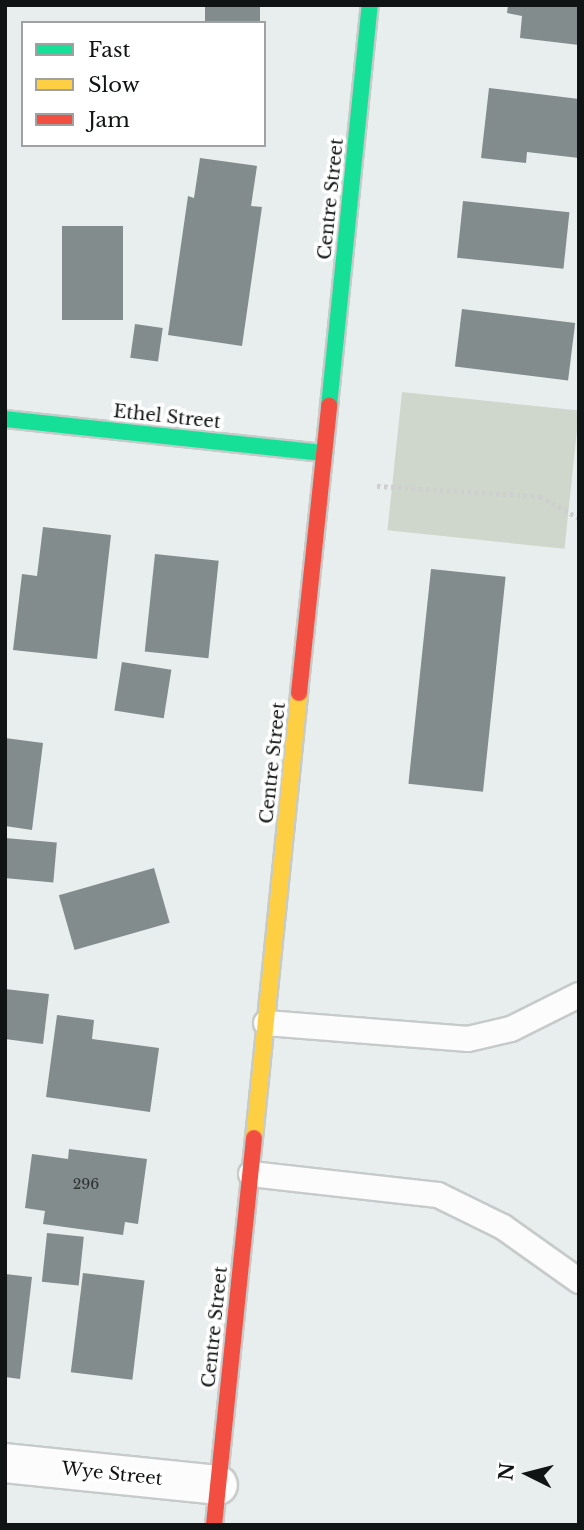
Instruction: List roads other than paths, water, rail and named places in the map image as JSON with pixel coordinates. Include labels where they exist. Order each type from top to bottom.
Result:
[{"type":"street","name":"Centre Street","points":[[214,1525],[370,5]]},
{"type":"street","name":"Ethel Street","points":[[5,419],[324,453]]},
{"type":"street","name":"Wye Street","points":[[5,1462],[218,1485]]},
{"type":"lane","points":[[266,1023],[468,1039],[511,1029],[579,995]]},
{"type":"lane","points":[[251,1174],[438,1195],[503,1227],[579,1281]]}]
